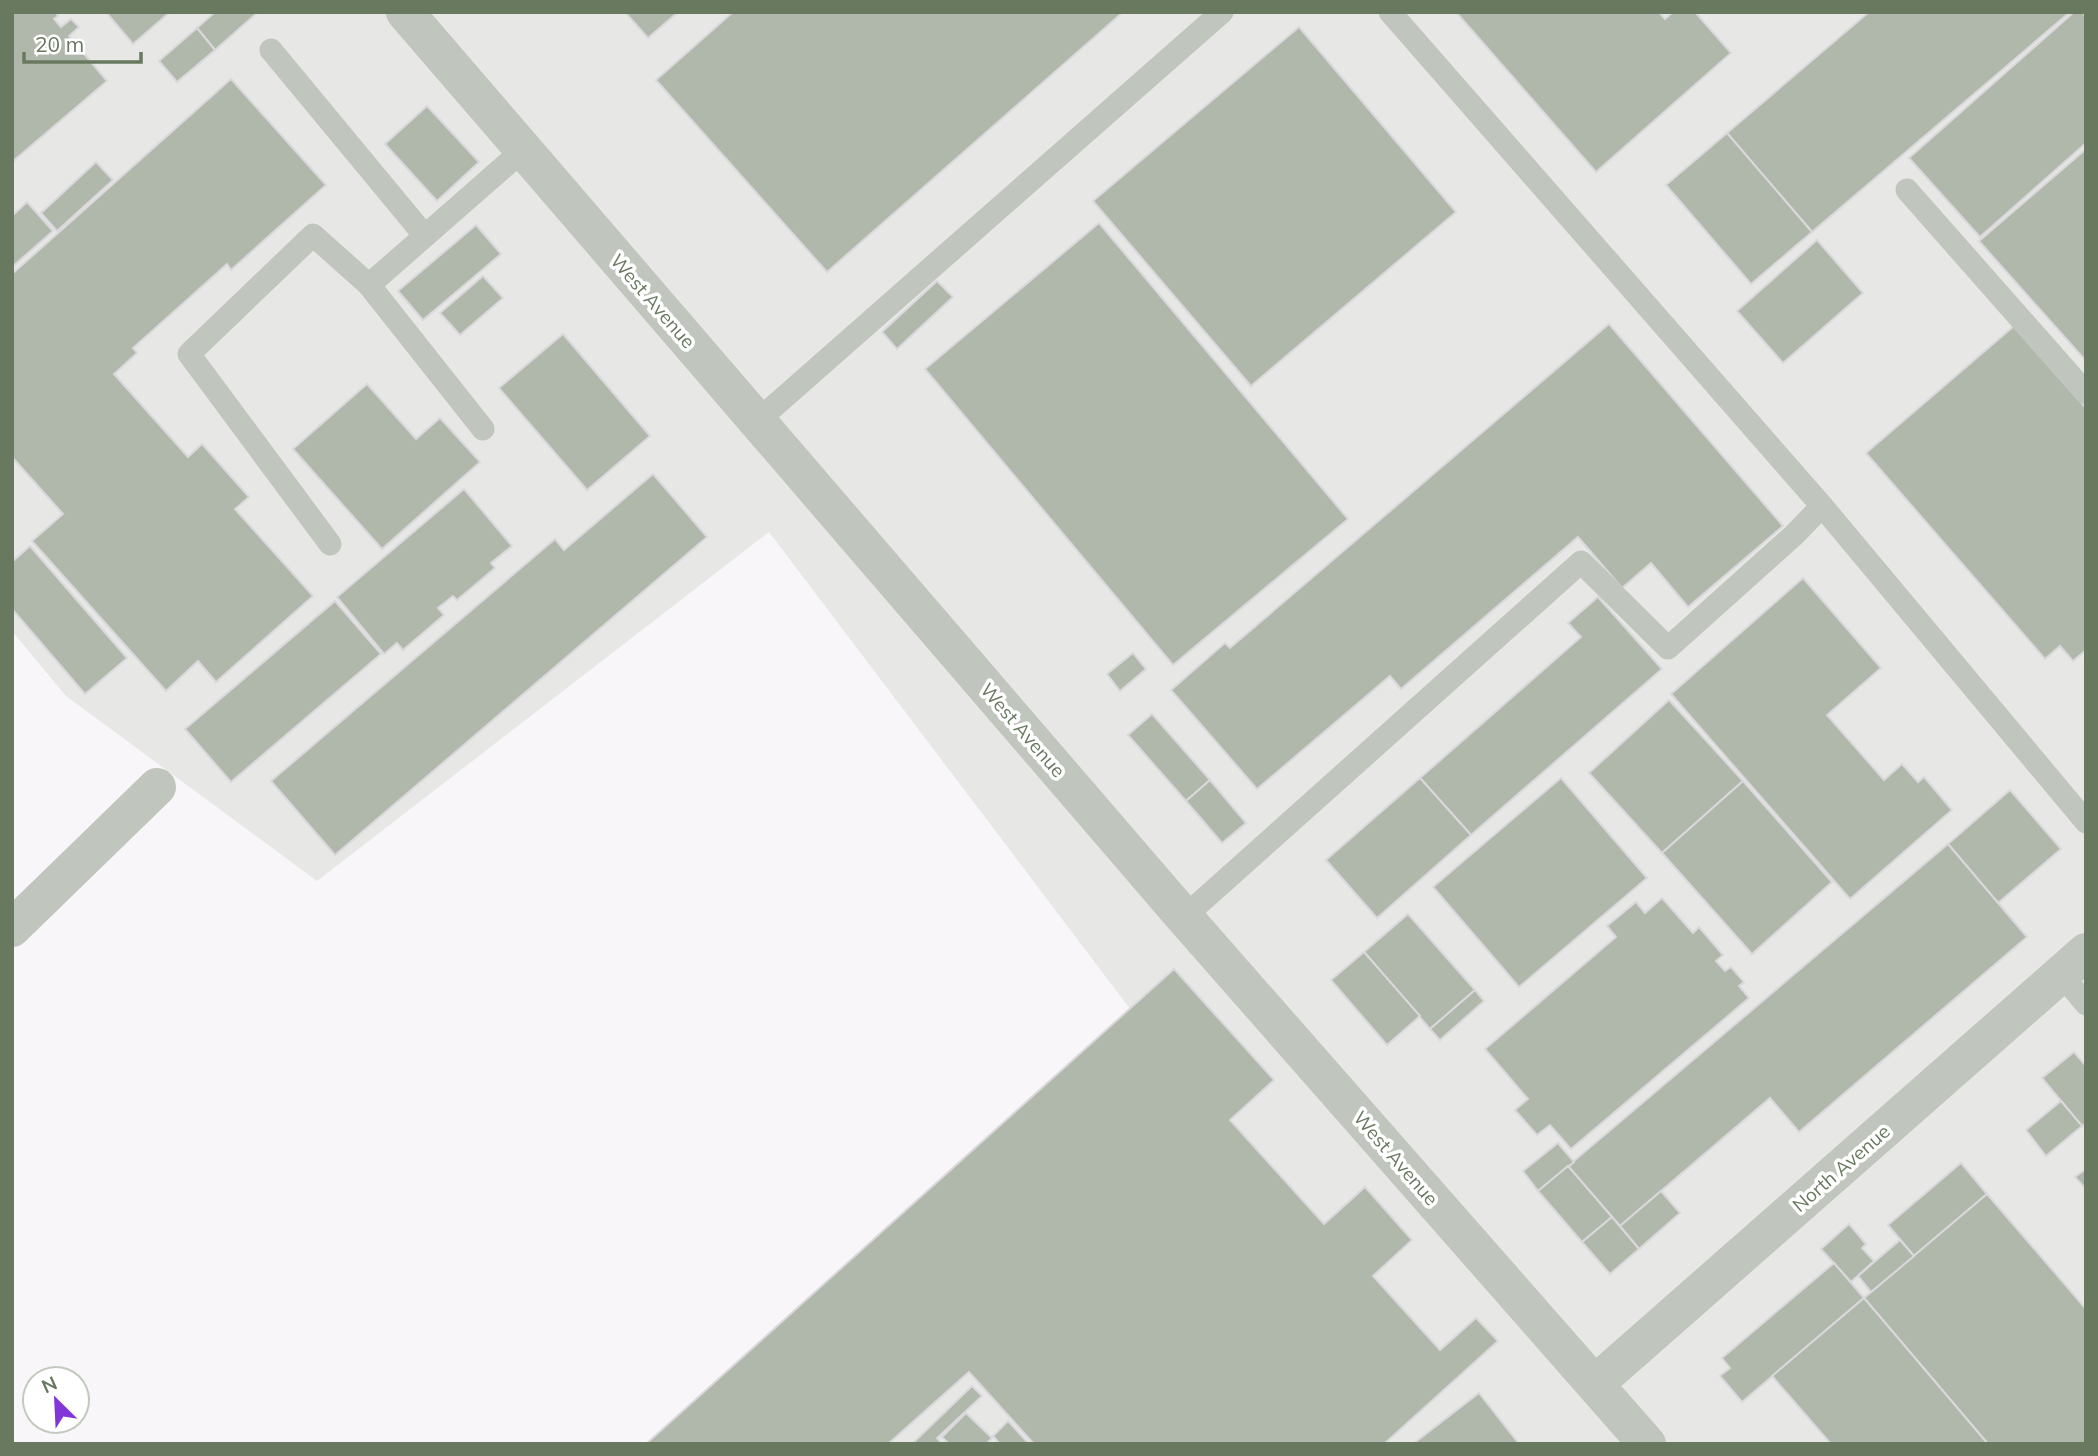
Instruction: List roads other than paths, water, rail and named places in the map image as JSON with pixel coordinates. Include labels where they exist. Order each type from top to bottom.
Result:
[{"type":"street","name":"West Avenue","points":[[405,12],[1184,917],[1647,1444]]},
{"type":"street","points":[[12,928],[157,787]]},
{"type":"street","name":"North Avenue","points":[[1595,1384],[2073,963]]},
{"type":"lane","points":[[756,422],[1222,12]]},
{"type":"lane","points":[[1390,12],[1822,506],[2086,822]]},
{"type":"lane","points":[[271,50],[425,236]]},
{"type":"lane","points":[[369,285],[523,150]]},
{"type":"lane","points":[[1907,190],[2086,393]]},
{"type":"lane","points":[[330,544],[188,354],[313,234],[369,285],[483,429]]},
{"type":"lane","points":[[1184,917],[1581,562],[1668,648],[1794,535],[1822,506]]},
{"type":"lane","points":[[2073,963],[2086,1003]]}]
